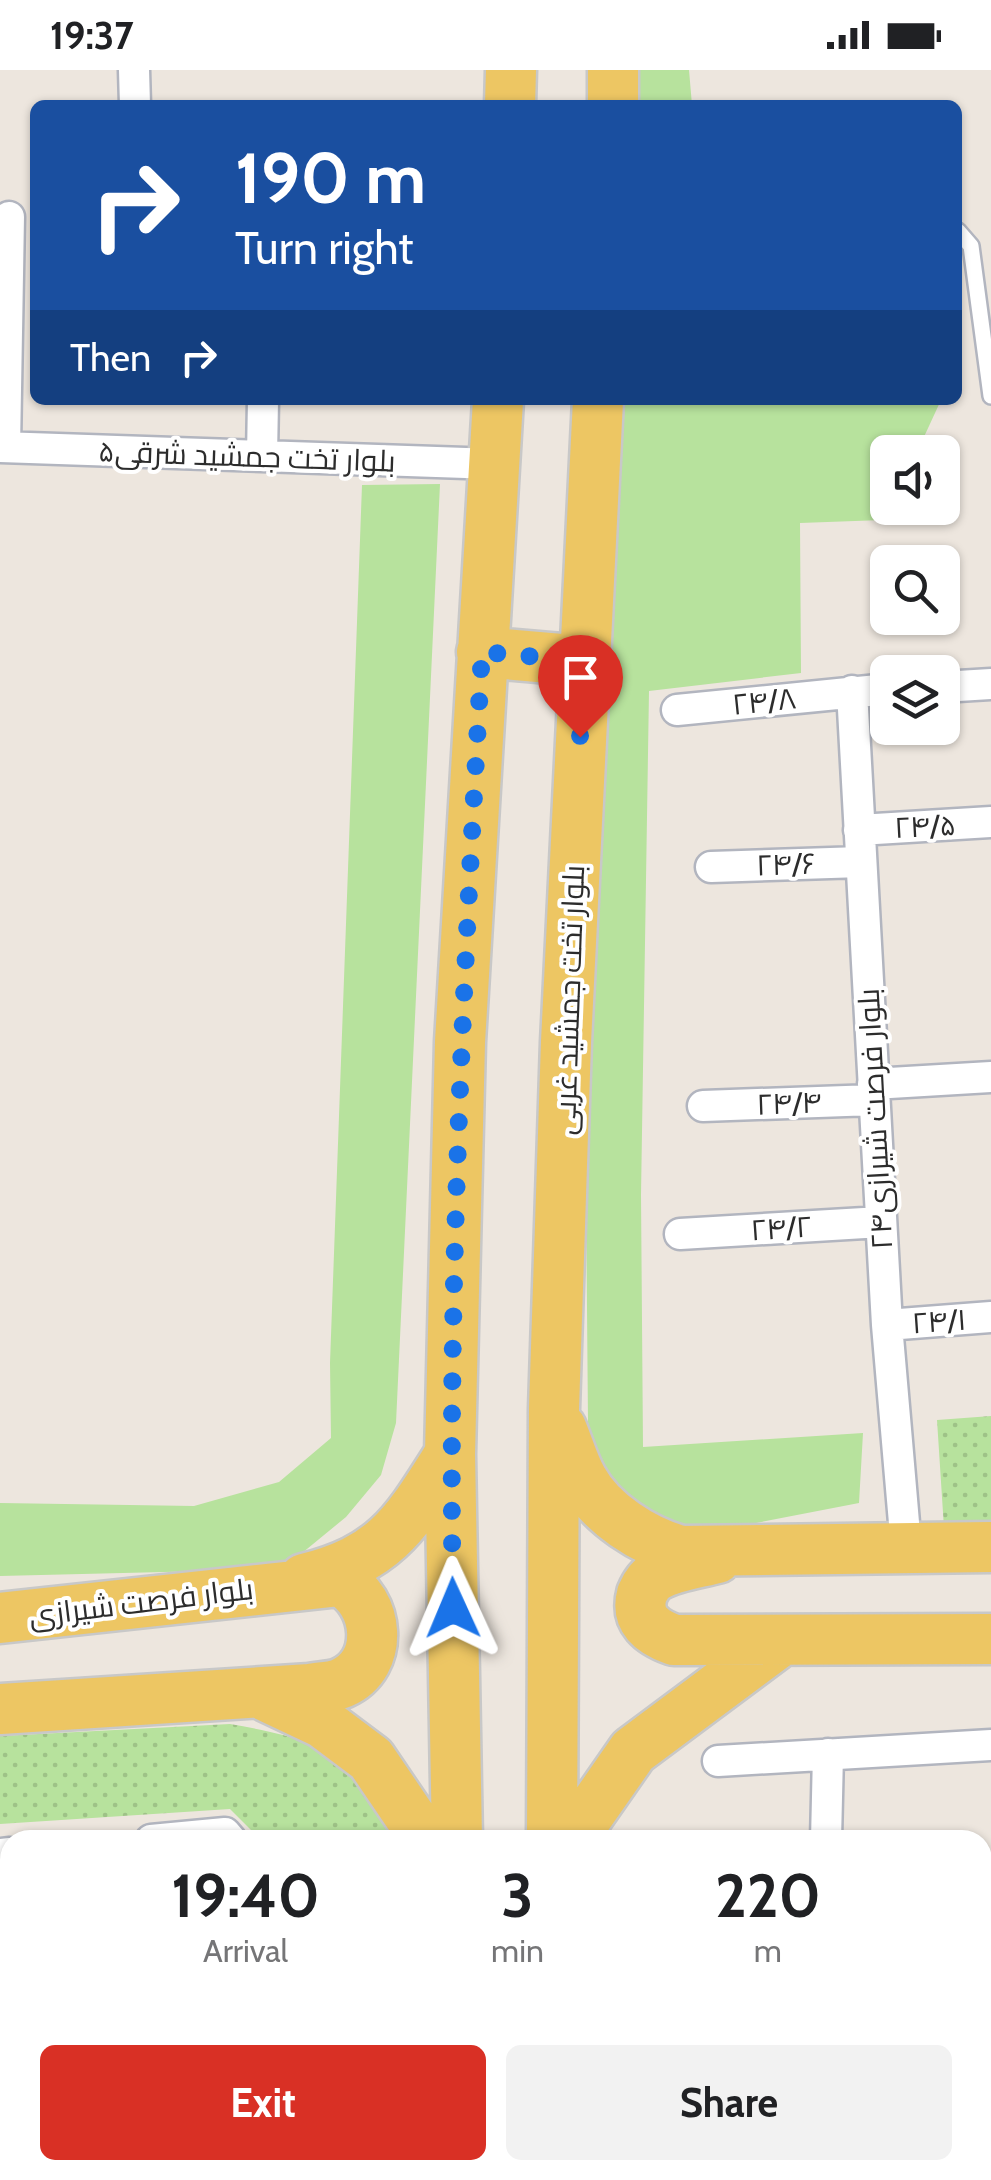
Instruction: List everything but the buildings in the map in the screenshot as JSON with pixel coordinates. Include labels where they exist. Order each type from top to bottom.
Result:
[{"type":"main road","points":[[510,70],[510,100]]},
{"type":"main road","points":[[612,100],[613,70]]},
{"type":"main road","points":[[458,1830],[450,1454],[460,1042],[498,405]]},
{"type":"main road","name":"بلوار تخت جمشید غربی","points":[[552,1830],[554,1409],[566,1042],[598,405]]},
{"type":"main road","points":[[482,652],[584,661]]},
{"type":"main road","points":[[554,1409],[582,1480],[606,1508],[657,1544],[681,1550],[991,1547]]},
{"type":"main road","points":[[282,1585],[328,1573],[370,1556],[410,1516],[450,1454]]},
{"type":"main road","points":[[751,1548],[655,1576],[645,1586],[640,1603],[642,1620],[656,1634],[674,1640],[991,1639]]},
{"type":"main road","points":[[0,1708],[310,1689],[343,1683],[359,1669],[372,1637],[371,1612],[356,1589],[340,1581],[282,1585]]},
{"type":"main road","name":"بلوار فرصت شیرازی","points":[[0,1618],[282,1585]]},
{"type":"main road","points":[[578,1830],[633,1751],[782,1640]]},
{"type":"main road","points":[[258,1692],[323,1723],[371,1759],[419,1830]]},
{"type":"street","points":[[134,70],[135,100]]},
{"type":"street","points":[[2,447],[9,217]]},
{"type":"street","points":[[262,456],[263,405]]},
{"type":"street","name":"بلوار تخت جمشید شرقی۵","points":[[2,447],[494,464]]},
{"type":"street","points":[[960,685],[991,684]]},
{"type":"street","name":"۲۴/۸","points":[[676,710],[870,690]]},
{"type":"street","name":"بلوار فرصت شیرازی۲۴","points":[[852,691],[886,1325],[906,1546]]},
{"type":"street","name":"۲۴/۵","points":[[860,830],[991,822]]},
{"type":"street","name":"۲۴/۶","points":[[711,867],[861,862]]},
{"type":"street","name":"۲۴/۴","points":[[703,1106],[874,1092],[991,1077]]},
{"type":"street","name":"۲۴/۲","points":[[680,1234],[881,1222]]},
{"type":"street","name":"۲۴/۱","points":[[886,1325],[991,1317]]},
{"type":"street","points":[[718,1761],[991,1744]]},
{"type":"street","points":[[826,1830],[828,1754]]},
{"type":"lane","points":[[962,236],[971,246],[991,396]]},
{"type":"green space","points":[[639,70],[689,70],[692,100],[639,100]]},
{"type":"green space","points":[[625,405],[939,405],[925,435],[870,435],[870,520],[800,523],[801,673],[649,691],[641,1195],[643,1447],[863,1433],[859,1503],[735,1527],[675,1526],[635,1510],[606,1477],[588,1423],[585,1077]]},
{"type":"green space","points":[[440,484],[396,1423],[381,1475],[346,1517],[296,1558],[246,1570],[0,1576],[0,1503],[194,1506],[279,1482],[331,1438],[330,1363],[362,485]]},
{"type":"green space","points":[[991,1416],[991,1525],[944,1528],[937,1420]]},
{"type":"green space","points":[[230,1724],[285,1735],[319,1748],[349,1767],[363,1781],[394,1830],[251,1830],[230,1809],[0,1824],[0,1736]]},
{"type":"route","points":[[453,1608],[450,1454],[460,1042],[482,652],[584,661],[580,737]]}]
